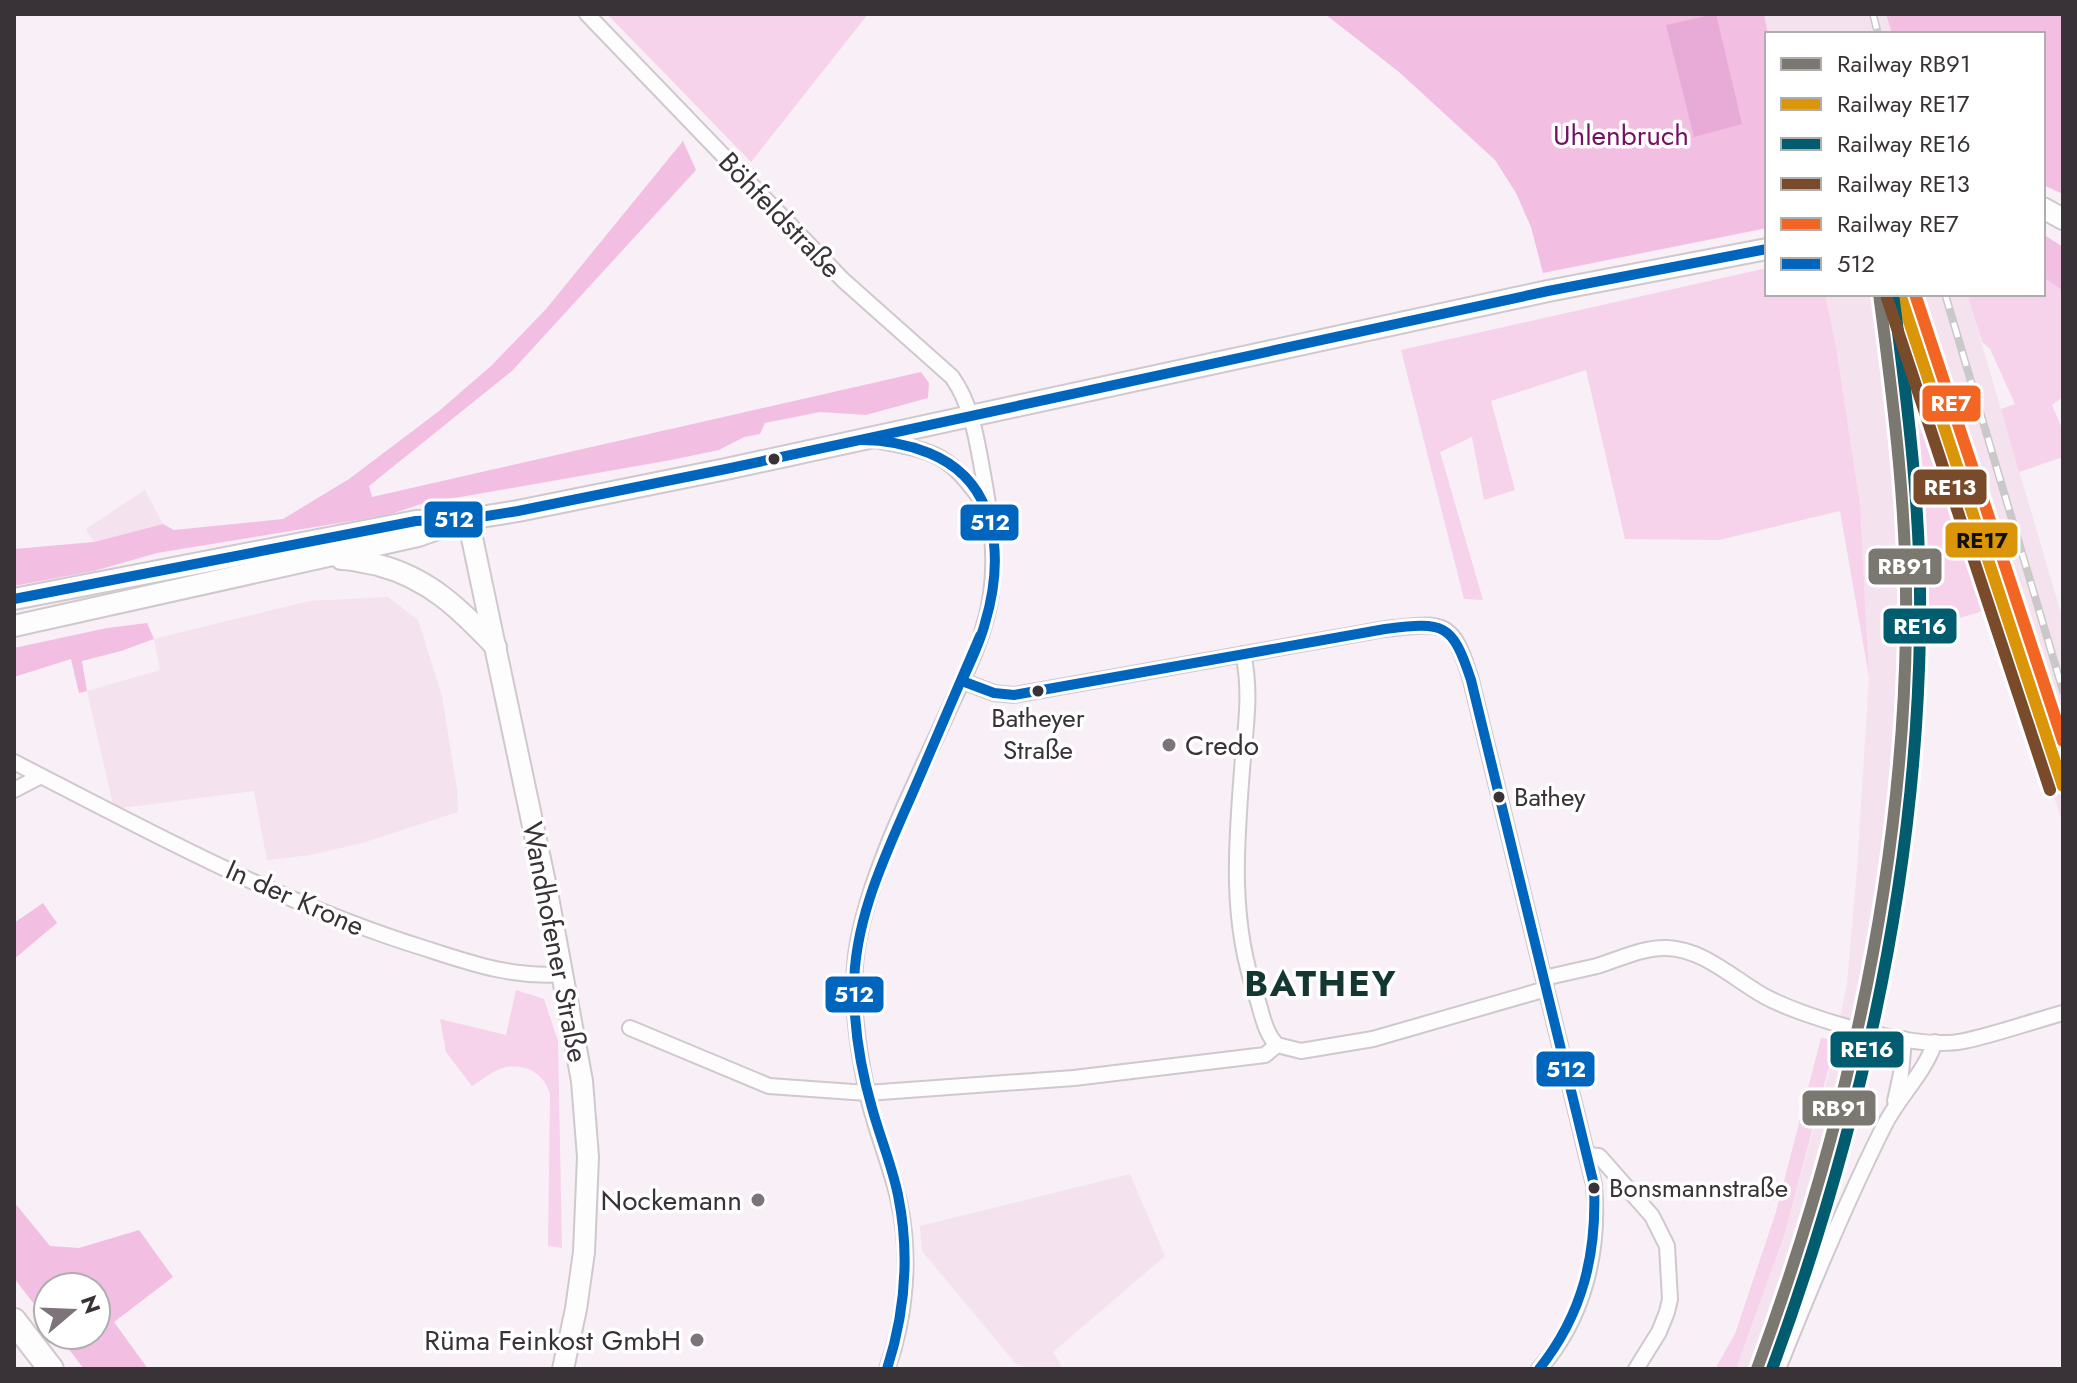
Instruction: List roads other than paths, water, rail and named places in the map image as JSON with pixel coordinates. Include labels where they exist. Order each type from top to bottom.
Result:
[{"type":"highway","points":[[14,1321],[51,1369]]},
{"type":"main road","points":[[2045,209],[2063,219]]},
{"type":"main road","points":[[14,599],[416,521],[468,519],[518,511],[1548,291],[1765,249]]},
{"type":"main road","points":[[14,626],[418,536],[468,519]]},
{"type":"main road","name":"Wandhofener Straße","points":[[468,519],[497,648],[582,1081],[588,1157],[584,1252],[563,1369]]},
{"type":"main road","points":[[317,559],[350,559],[401,571],[420,580],[445,597],[497,648]]},
{"type":"street","name":"Böhfeldstraße","points":[[587,14],[843,280],[952,377],[960,387],[971,414],[990,512],[993,553],[992,591],[985,626],[886,856],[858,944],[854,1008],[867,1093],[900,1204],[905,1253],[903,1301],[895,1346],[887,1369]]},
{"type":"street","points":[[866,439],[916,448],[946,459],[965,477],[990,512]]},
{"type":"street","points":[[962,681],[994,693],[1014,695],[1417,626],[1433,625],[1450,631],[1460,645],[1471,680],[1594,1185],[1596,1220],[1582,1295],[1557,1346],[1539,1369]]},
{"type":"street","points":[[1243,654],[1248,695],[1237,838],[1238,926],[1249,976],[1267,1030],[1277,1045],[1301,1051],[1373,1039],[1654,948],[1680,949],[1700,957],[1788,1008],[1835,1024],[1904,1039],[1963,1041],[2063,1013]]},
{"type":"street","name":"In der Krone","points":[[14,762],[190,852],[362,929],[517,975],[563,974]]},
{"type":"street","points":[[14,790],[41,776]]},
{"type":"street","points":[[630,1028],[769,1086],[867,1093],[1074,1078],[1265,1055],[1277,1045]]},
{"type":"street","points":[[1895,1104],[1904,1039]]},
{"type":"street","points":[[1778,1369],[1840,1215],[1895,1104],[1929,1059],[1935,1042]]},
{"type":"street","points":[[1588,1155],[1599,1156],[1606,1162],[1652,1216],[1667,1246],[1670,1299],[1667,1312],[1659,1332],[1636,1369]]},
{"type":"railway","points":[[1873,14],[1878,32]]},
{"type":"railway","points":[[1946,296],[2063,691]]},
{"type":"rail line","name":"RB91","points":[[1757,1369],[1788,1280],[1841,1098],[1863,1006],[1893,820],[1902,726],[1906,631],[1905,546],[1899,462],[1879,296]]},
{"type":"rail line","name":"RE16","points":[[1772,1369],[1803,1280],[1856,1098],[1894,914],[1907,820],[1916,726],[1920,631],[1919,546],[1913,462],[1893,296]]},
{"type":"rail line","name":"RE17","points":[[1901,296],[2063,786]]},
{"type":"rail line","name":"RE7","points":[[1916,296],[2063,741]]},
{"type":"rail line","name":"RE13","points":[[1887,298],[2050,790]]},
{"type":"place","name":"Batheyer Straße","points":[[1038,691]]},
{"type":"place","name":"Credo","points":[[1169,745]]},
{"type":"place","name":"Bathey","points":[[1499,797]]},
{"type":"place","name":"Bonsmannstraße","points":[[1594,1188]]},
{"type":"place","name":"Nockemann","points":[[758,1200]]},
{"type":"place","name":"Rüma Feinkost GmbH","points":[[697,1340]]},
{"type":"district","name":"BATHEY","points":[[1321,983]]},
{"type":"park label","name":"Uhlenbruch","points":[[1621,135]]}]
